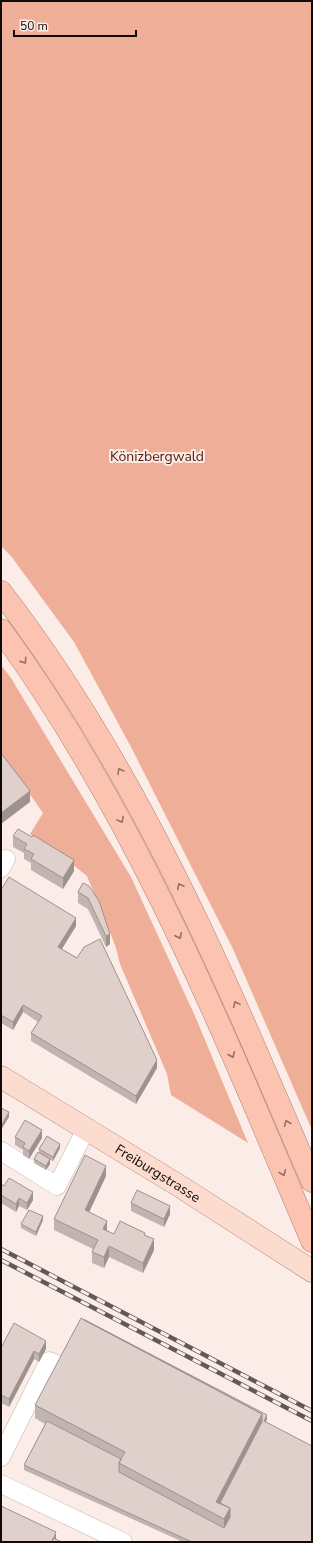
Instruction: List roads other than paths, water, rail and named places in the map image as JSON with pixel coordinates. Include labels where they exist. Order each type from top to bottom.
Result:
[{"type":"highway","points":[[1,592],[66,683],[137,801],[215,959],[312,1181]]},
{"type":"highway","points":[[1,630],[23,660],[69,730],[137,850],[194,968],[312,1241]]},
{"type":"main road","name":"Freiburgstrasse","points":[[1,1077],[181,1187],[312,1271]]},
{"type":"street","points":[[1,1151],[57,1186],[86,1129]]},
{"type":"street","points":[[1,1457],[49,1361],[58,1365]]},
{"type":"street","points":[[1,1484],[123,1542]]},
{"type":"railway","points":[[1,1249],[312,1411]]},
{"type":"railway","points":[[1,1260],[312,1421]]},
{"type":"park label","name":"Könizbergwald","points":[[157,456]]}]
